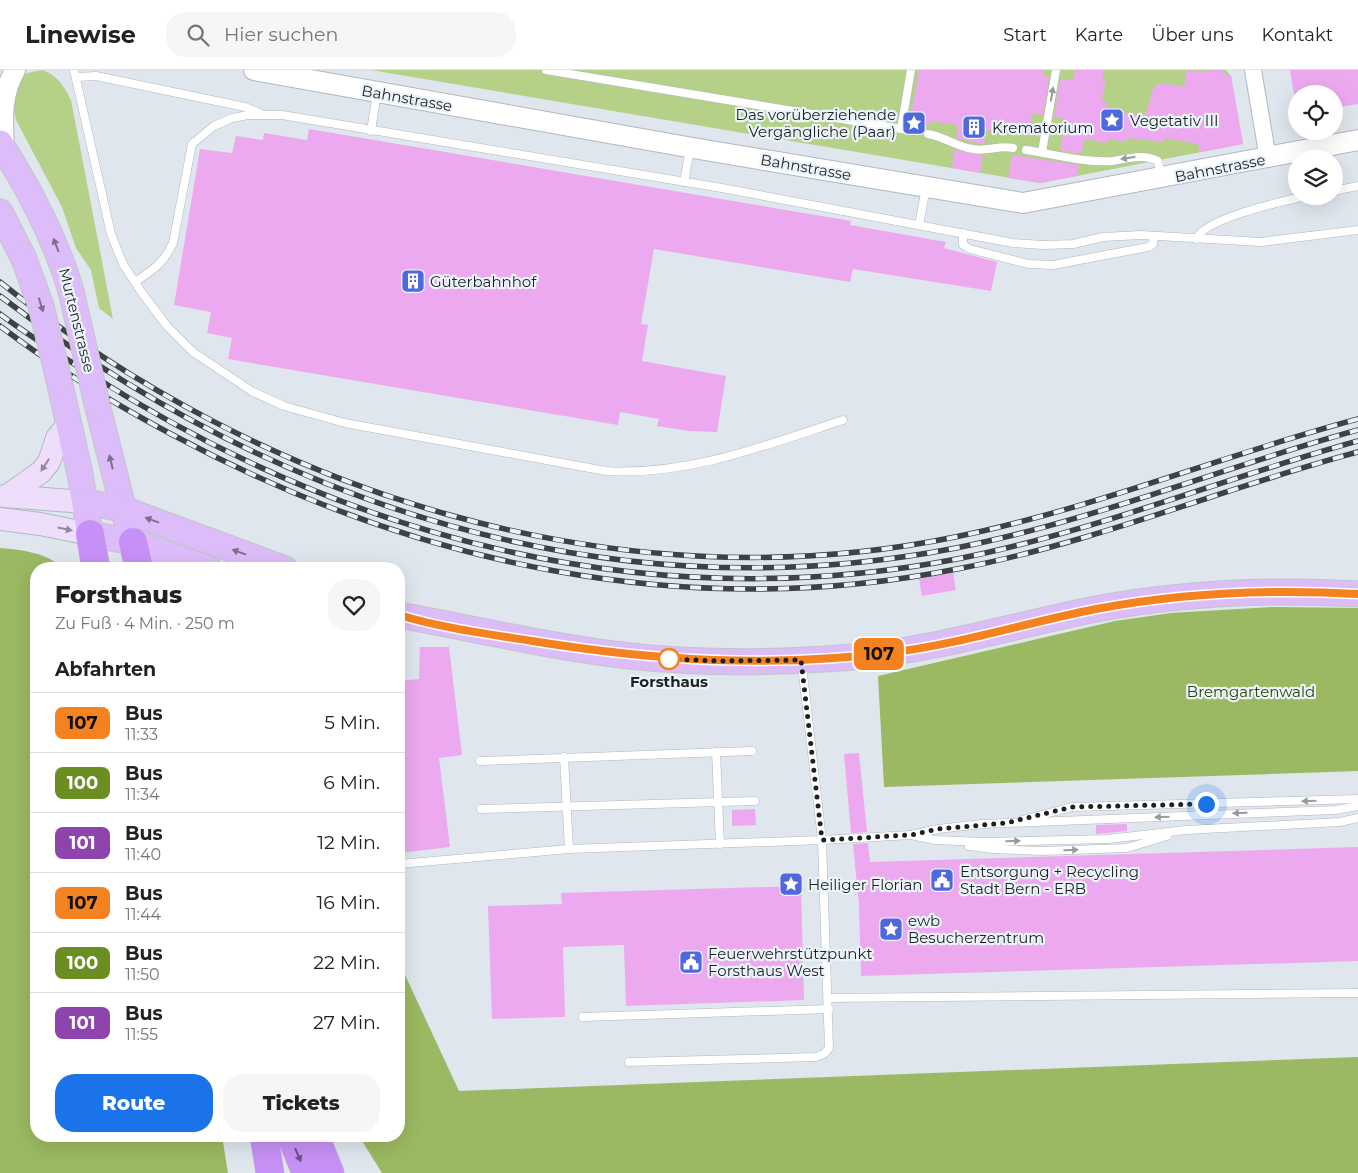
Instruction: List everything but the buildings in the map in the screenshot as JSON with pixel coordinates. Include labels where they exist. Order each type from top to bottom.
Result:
[{"type":"highway","points":[[90,534],[95,562]]},
{"type":"highway","points":[[132,542],[137,562]]},
{"type":"highway","points":[[265,1142],[270,1173]]},
{"type":"highway","points":[[293,1142],[306,1173]]},
{"type":"highway","points":[[317,1142],[330,1173]]},
{"type":"highway","points":[[318,1142],[338,1173]]},
{"type":"main road","name":"Murtenstrasse","points":[[2,146],[52,235],[71,291],[132,542]]},
{"type":"main road","name":"Murtenstrasse","points":[[0,212],[24,259],[41,306],[69,423],[90,534]]},
{"type":"main road","points":[[4,496],[41,472],[49,462],[57,438],[69,423]]},
{"type":"main road","points":[[4,496],[85,502],[123,509],[266,562]]},
{"type":"main road","points":[[0,519],[40,524],[132,542],[188,562]]},
{"type":"main road","points":[[405,616],[494,635],[630,656],[689,661],[801,660],[898,652],[1097,609],[1144,602],[1246,593],[1358,594]]},
{"type":"street","points":[[2,146],[3,100],[6,86],[16,70]]},
{"type":"street","name":"Bahnstrasse","points":[[254,70],[690,148],[1023,203],[1162,179],[1358,140]]},
{"type":"street","points":[[1253,70],[1268,159]]},
{"type":"lane","points":[[546,70],[570,72],[914,131]]},
{"type":"lane","points":[[901,129],[911,70]]},
{"type":"lane","points":[[1042,152],[1056,70]]},
{"type":"lane","points":[[843,420],[764,446],[707,462],[630,472],[606,471],[345,423],[284,406],[253,392],[193,352],[167,326],[123,264],[110,234],[75,74],[96,76],[245,107],[264,114],[684,182],[1013,243],[1073,244],[1103,237],[1154,236],[1261,242],[1358,230]]},
{"type":"lane","points":[[371,131],[377,93]]},
{"type":"lane","points":[[135,282],[158,267],[166,258],[173,243],[192,144],[214,126],[232,118],[264,114]]},
{"type":"lane","points":[[928,134],[946,137],[962,148],[977,150],[998,146],[1013,148]]},
{"type":"lane","points":[[684,182],[690,148]]},
{"type":"lane","points":[[1026,150],[1105,161],[1136,157],[1155,159],[1158,161],[1162,179]]},
{"type":"lane","points":[[1343,188],[1358,186]]},
{"type":"lane","points":[[919,225],[926,188]]},
{"type":"lane","points":[[1196,239],[1199,233],[1226,219],[1264,205],[1288,200]]},
{"type":"lane","points":[[963,233],[964,245],[970,249],[1028,264],[1054,265],[1148,247],[1153,244],[1154,236]]},
{"type":"lane","points":[[629,1062],[821,1056],[830,1045],[822,840],[801,660]]},
{"type":"lane","points":[[480,761],[752,751]]},
{"type":"lane","points":[[716,752],[720,844]]},
{"type":"lane","points":[[564,758],[569,849]]},
{"type":"lane","points":[[1006,823],[1072,807],[1358,799]]},
{"type":"lane","points":[[481,809],[755,801]]},
{"type":"lane","points":[[405,863],[569,849],[822,840],[911,835],[938,829],[1006,823],[1336,810],[1358,806]]},
{"type":"lane","points":[[935,840],[985,842],[1108,839],[1186,830],[1340,822],[1358,818]]},
{"type":"lane","points":[[911,835],[993,849],[1127,848],[1186,830]]},
{"type":"lane","points":[[828,998],[1358,993]]},
{"type":"lane","points":[[583,1017],[829,1009]]},
{"type":"green space","points":[[43,70],[53,75],[60,82],[71,100],[113,319],[99,308],[91,270],[76,248],[62,207],[16,120],[12,102],[21,78],[27,73]]},
{"type":"green space","points":[[371,70],[1226,70],[1231,76],[1243,144],[1040,183]]},
{"type":"green space","points":[[0,548],[42,555],[55,562],[30,562],[30,1142],[223,1142],[228,1173],[0,1173]]},
{"type":"green space","name":"Bremgartenwald","points":[[1274,607],[1358,608],[1358,771],[884,787],[878,676],[1115,621],[1171,613]]},
{"type":"green space","points":[[405,975],[459,1091],[1358,1057],[1358,1173],[382,1173],[363,1142],[405,1142]]},
{"type":"railway","points":[[0,282],[103,357],[213,421],[330,474],[450,515],[575,543],[701,556],[828,555],[955,537],[1057,512],[1358,419]]},
{"type":"railway","points":[[0,296],[106,370],[217,433],[332,486],[451,526],[574,553],[699,566],[827,565],[956,548],[1007,537],[1108,509],[1358,430]]},
{"type":"railway","points":[[0,314],[90,374],[189,432],[292,481],[398,521],[506,551],[616,570],[729,578],[842,575],[957,559],[1008,548],[1109,520],[1358,441]]},
{"type":"railway","points":[[0,326],[41,356],[83,383],[171,434],[263,479],[358,518],[454,548],[552,570],[652,584],[753,589],[855,584],[957,569],[1058,545],[1358,452]]},
{"type":"bus line","name":"107","points":[[405,617],[494,635],[630,656],[689,661],[770,661],[853,657],[898,652],[1097,609],[1170,599],[1221,594],[1358,594]]},
{"type":"place","name":"Vegetativ III","points":[[1112,120]]},
{"type":"place","name":"Das vorüberziehende Vergängliche (Paar)","points":[[914,123]]},
{"type":"place","name":"Krematorium","points":[[974,127]]},
{"type":"place","name":"Güterbahnhof","points":[[413,281]]},
{"type":"place","name":"Forsthaus","points":[[669,659]]},
{"type":"place","name":"Entsorgung + Recycling Stadt Bern - ERB","points":[[942,880]]},
{"type":"place","name":"Heiliger Florian","points":[[791,884]]},
{"type":"place","name":"ewb Besucherzentrum","points":[[891,929]]},
{"type":"place","name":"Feuerwehrstützpunkt Forsthaus West","points":[[691,962]]},
{"type":"route","points":[[669,659],[689,661],[801,660],[822,840],[911,835],[938,829],[1006,823],[1072,807],[1206,804]]}]
